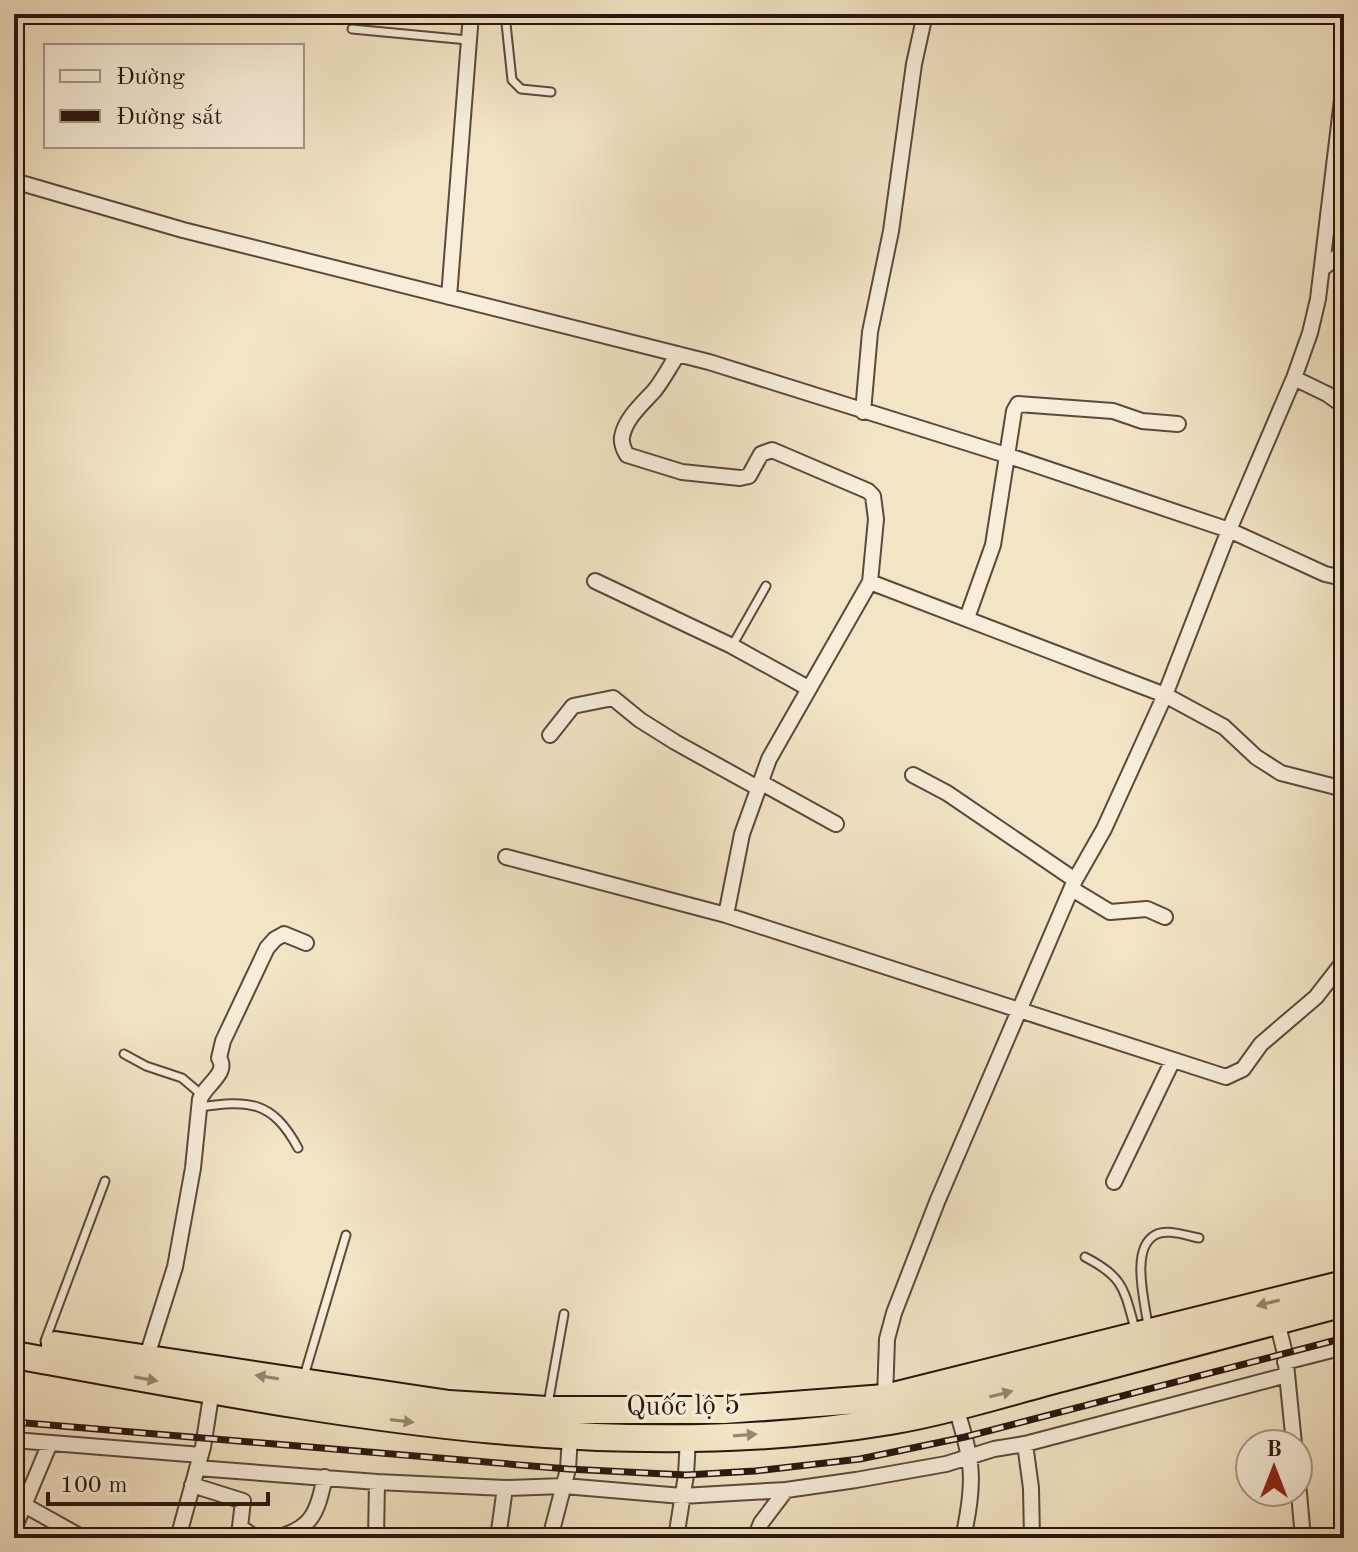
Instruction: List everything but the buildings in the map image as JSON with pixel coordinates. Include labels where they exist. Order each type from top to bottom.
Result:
[{"type":"highway","name":"Quốc lộ 5","points":[[14,1338],[449,1404],[547,1410],[724,1410],[885,1398],[1344,1284]]},
{"type":"highway","name":"Quốc lộ 5","points":[[14,1355],[379,1419],[469,1430],[688,1439],[891,1421],[1344,1303]]},
{"type":"street","points":[[449,297],[471,14]]},
{"type":"street","points":[[863,412],[870,332],[891,231],[914,64],[925,14]]},
{"type":"street","points":[[885,1398],[887,1339],[894,1313],[943,1189],[1074,884],[1104,829],[1165,695],[1310,333],[1323,268],[1344,83]]},
{"type":"street","points":[[14,181],[198,234],[678,354],[1009,456],[1229,530],[1325,574],[1334,576],[1344,572]]},
{"type":"street","points":[[1323,268],[1344,251]]},
{"type":"street","points":[[678,354],[628,423],[622,437],[622,446],[627,455],[682,472],[740,478],[749,476],[761,454],[772,450],[868,491],[873,496],[876,519],[877,538],[870,582],[785,728],[759,785],[731,876],[726,915]]},
{"type":"street","points":[[1294,378],[1344,406]]},
{"type":"street","points":[[967,618],[993,545],[1014,411],[1018,404],[1113,411],[1142,421],[1178,424]]},
{"type":"street","points":[[595,581],[732,646],[808,688]]},
{"type":"street","points":[[870,582],[1165,695],[1224,727],[1256,757],[1281,773],[1344,789]]},
{"type":"street","points":[[550,735],[573,706],[613,698],[675,742],[836,824]]},
{"type":"street","points":[[913,775],[947,793],[1110,912],[1147,909],[1165,917]]},
{"type":"street","points":[[506,857],[726,915],[1226,1077],[1243,1069],[1261,1044],[1316,997],[1344,961]]},
{"type":"street","points":[[146,1359],[180,1242],[193,1168],[200,1101],[222,1070],[223,1063],[219,1058],[223,1041],[267,948],[284,934],[306,943]]},
{"type":"street","points":[[1114,1182],[1173,1060]]},
{"type":"street","points":[[1277,1321],[1292,1428]]},
{"type":"street","points":[[14,1440],[377,1482],[505,1488],[564,1486],[682,1496],[786,1490],[946,1464],[970,1455],[1025,1444],[1286,1369],[1344,1347]]},
{"type":"street","points":[[178,1538],[199,1461],[212,1390]]},
{"type":"street","points":[[955,1405],[970,1455],[972,1491],[963,1538]]},
{"type":"street","points":[[550,1538],[564,1486],[570,1436]]},
{"type":"street","points":[[676,1538],[688,1439]]},
{"type":"street","points":[[14,1529],[50,1443]]},
{"type":"street","points":[[1025,1444],[1031,1488],[1032,1538]]},
{"type":"street","points":[[275,1538],[302,1528],[314,1515],[325,1477]]},
{"type":"street","points":[[376,1538],[377,1482]]},
{"type":"street","points":[[192,1485],[243,1501],[240,1527],[256,1538]]},
{"type":"street","points":[[498,1538],[505,1488]]},
{"type":"street","points":[[755,1538],[761,1523],[786,1490]]},
{"type":"street","points":[[26,1506],[83,1538]]},
{"type":"street","points":[[1300,1508],[1303,1538]]},
{"type":"lane","points":[[505,14],[512,80],[521,89],[551,92]]},
{"type":"lane","points":[[352,29],[468,40]]},
{"type":"lane","points":[[732,646],[766,586]]},
{"type":"lane","points":[[124,1054],[146,1066],[182,1078],[200,1101],[256,1104],[287,1127],[298,1148]]},
{"type":"lane","points":[[44,1343],[105,1181]]},
{"type":"lane","points":[[1142,1334],[1141,1256],[1144,1245],[1156,1233],[1170,1232],[1199,1238]]},
{"type":"lane","points":[[302,1382],[346,1235]]},
{"type":"lane","points":[[1085,1257],[1108,1269],[1117,1280],[1142,1334]]},
{"type":"lane","points":[[547,1410],[564,1314]]},
{"type":"railway","points":[[14,1422],[568,1469],[686,1475],[755,1471],[860,1459],[965,1437],[1344,1338]]}]
